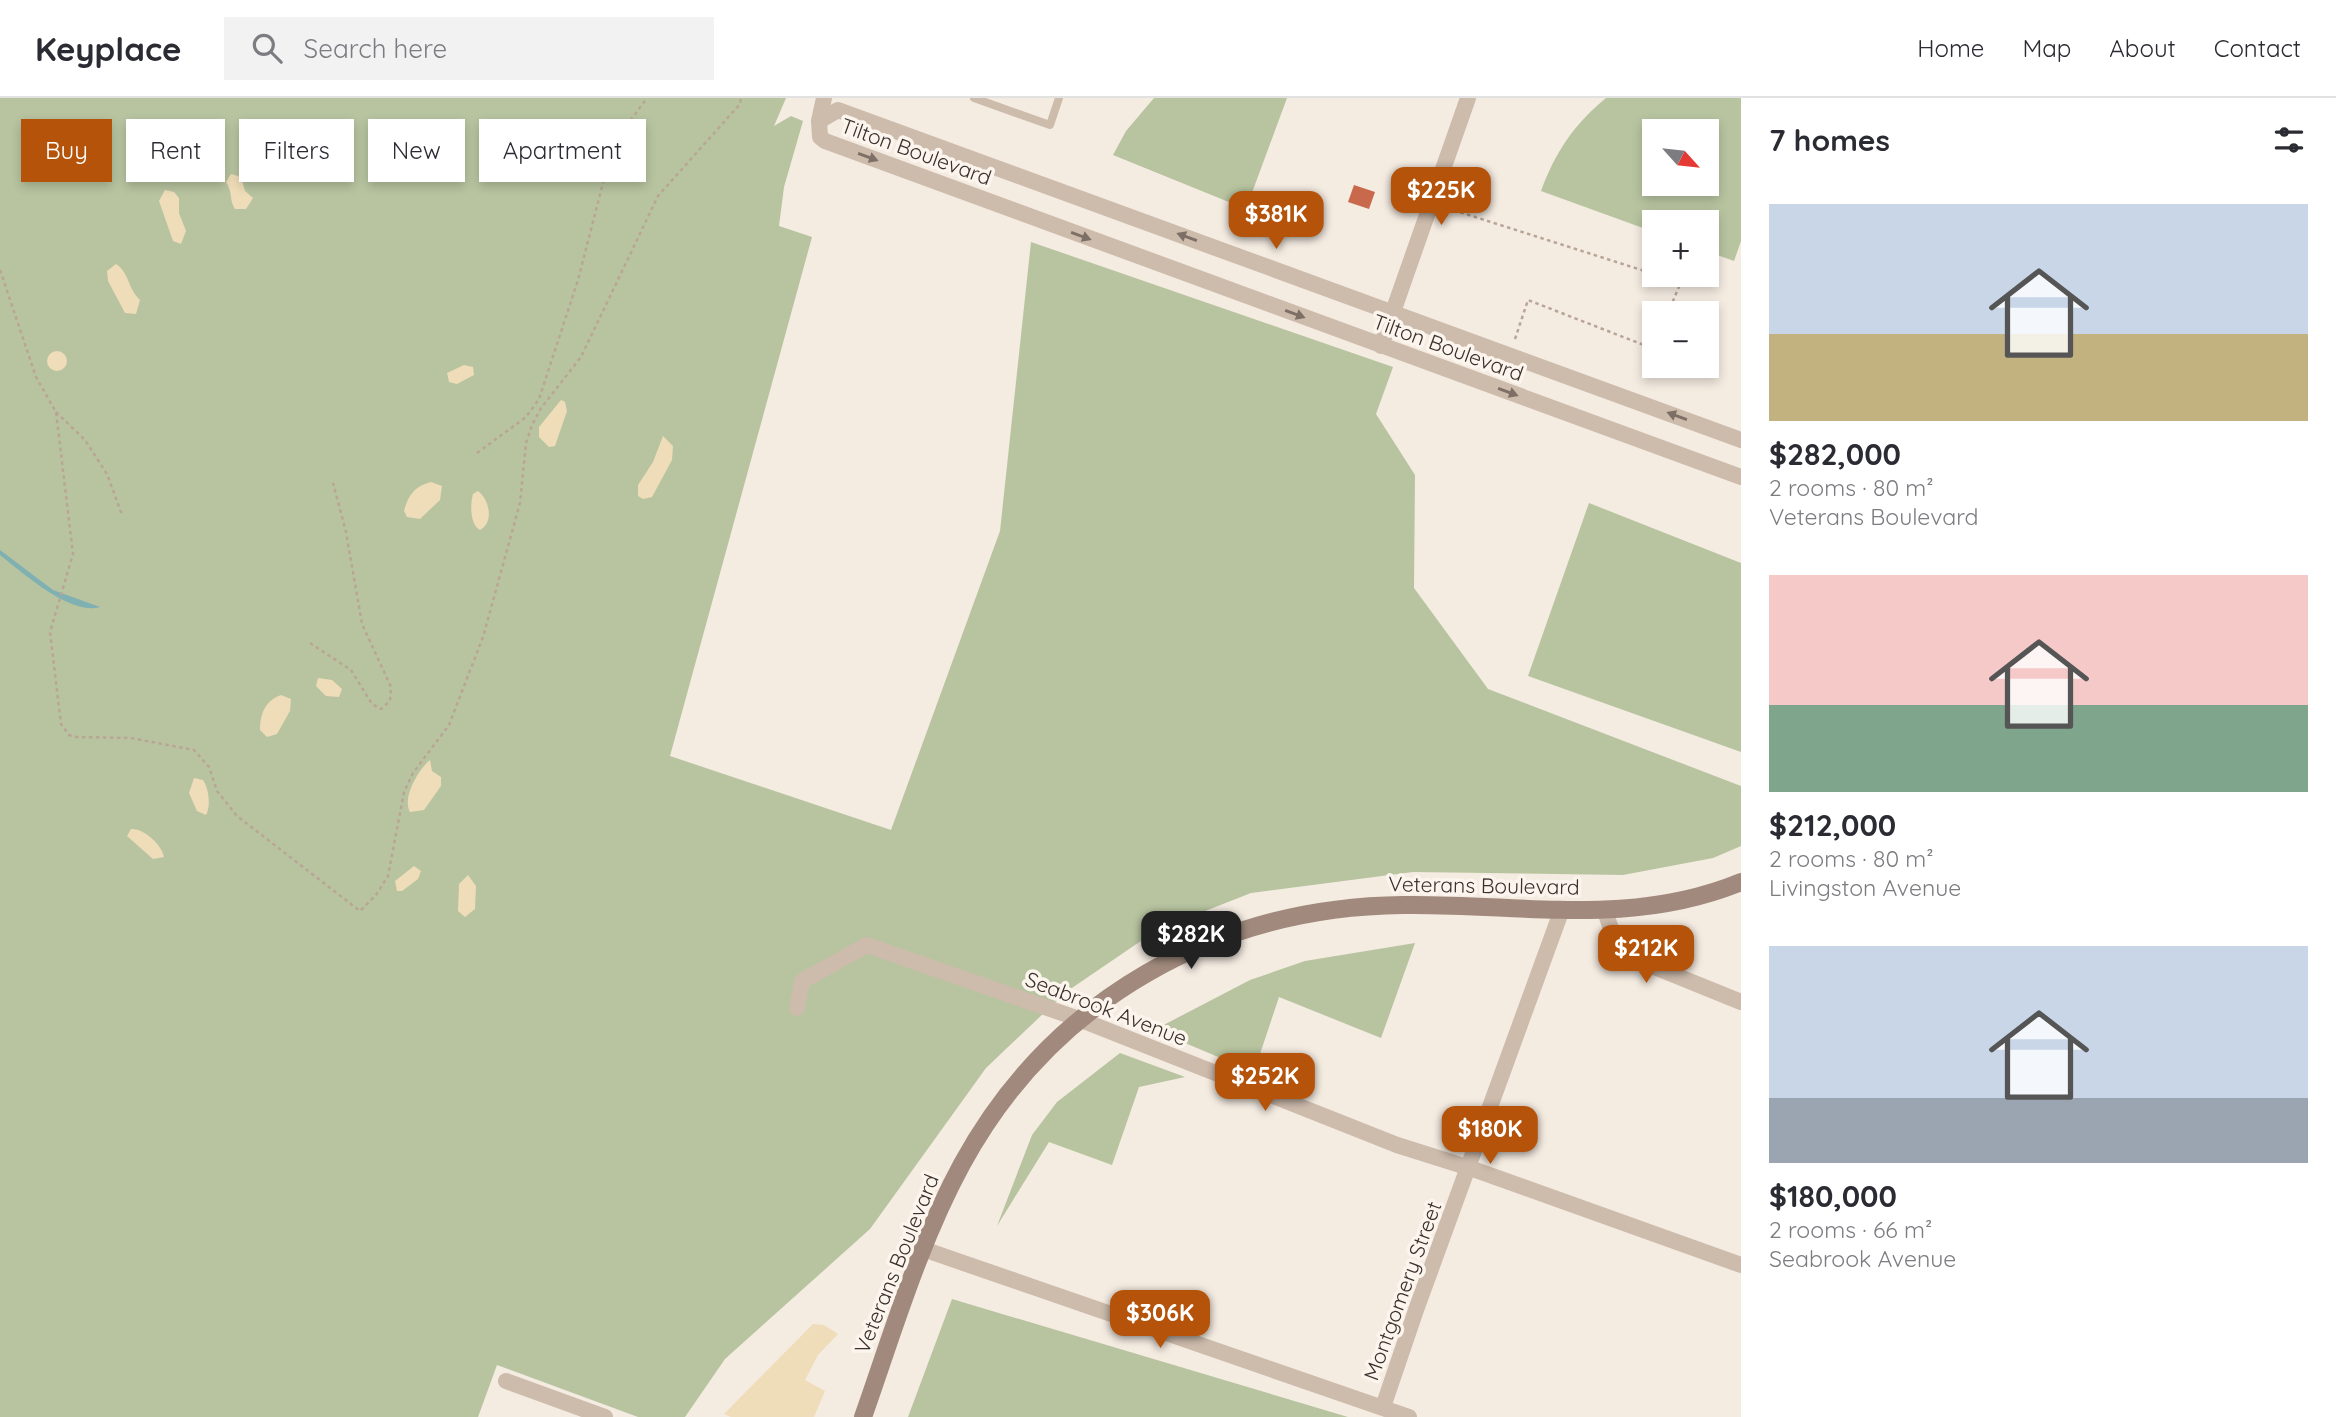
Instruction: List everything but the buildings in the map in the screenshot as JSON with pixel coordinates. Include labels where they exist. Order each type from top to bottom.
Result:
[{"type":"main road","name":"Veterans Boulevard","points":[[863,1417],[923,1249],[962,1164],[1005,1100],[1044,1051],[1123,986],[1158,965],[1219,937],[1288,919],[1402,905],[1561,912],[1652,906],[1741,882]]},
{"type":"street","points":[[819,121],[824,98]]},
{"type":"street","points":[[1381,346],[1468,98]]},
{"type":"street","name":"Tilton Boulevard","points":[[1741,440],[838,110],[819,121],[820,137],[825,141],[1741,477]]},
{"type":"street","points":[[1604,909],[1614,934],[1630,957],[1640,964],[1741,1002]]},
{"type":"street","name":"Montgomery Street","points":[[1384,1407],[1416,1310],[1470,1168],[1561,912]]},
{"type":"street","name":"Seabrook Avenue","points":[[797,1008],[802,981],[867,945],[1079,1020],[1397,1145],[1470,1168],[1741,1265]]},
{"type":"street","points":[[923,1249],[1409,1417]]},
{"type":"street","points":[[506,1381],[606,1417]]},
{"type":"lane","points":[[974,98],[1050,125],[1059,98]]},
{"type":"path","points":[[477,453],[526,417],[539,399],[578,280],[613,144],[647,98]]},
{"type":"path","points":[[56,412],[73,554],[50,632],[61,724],[69,735],[131,738],[194,750],[209,767],[217,791],[237,816],[360,911],[376,895],[388,876],[404,792],[413,773],[449,725],[482,638],[520,503],[526,443],[532,425],[541,408],[581,357],[658,195],[740,104],[741,98]]},
{"type":"path","points":[[1431,203],[1642,270]]},
{"type":"path","points":[[0,270],[36,377],[56,412],[85,440],[107,474],[122,515]]},
{"type":"path","points":[[1509,356],[1528,300],[1642,344]]},
{"type":"path","points":[[310,643],[351,670],[372,704],[381,709],[390,701],[391,687],[362,624],[346,532],[333,483]]},
{"type":"green space","points":[[0,98],[786,98],[774,126],[791,116],[803,121],[784,187],[779,226],[812,237],[670,756],[891,830],[1000,531],[1031,242],[1393,367],[1376,414],[1415,475],[1414,588],[1488,689],[1741,786],[1741,846],[1713,858],[1623,875],[1413,872],[1251,893],[1157,930],[1066,992],[986,1068],[870,1229],[725,1359],[685,1417],[638,1417],[497,1365],[478,1417],[0,1417]]},
{"type":"green space","points":[[1154,98],[1287,98],[1246,209],[1113,155],[1126,131]]},
{"type":"green space","points":[[1606,98],[1741,98],[1741,241],[1734,261],[1719,256],[1719,210],[1642,210],[1642,228],[1541,191],[1567,140],[1584,118]]},
{"type":"green space","points":[[1589,503],[1741,563],[1741,752],[1528,676]]},
{"type":"green space","points":[[1415,943],[1381,1038],[1279,997],[1254,1072],[1154,1030],[1250,980],[1305,961]]},
{"type":"green space","points":[[1120,1053],[1185,1077],[1139,1087],[1112,1165],[1049,1142],[997,1226],[1032,1135],[1057,1102]]},
{"type":"green space","points":[[952,1299],[1348,1417],[908,1417]]},
{"type":"sand","points":[[231,174],[239,176],[239,182],[242,182],[245,191],[253,198],[246,209],[235,209],[226,182]]},
{"type":"sand","points":[[165,190],[174,192],[179,198],[179,213],[186,231],[181,244],[173,241],[159,201]]},
{"type":"sand","points":[[116,264],[124,271],[140,300],[136,314],[125,313],[108,281],[107,271]]},
{"type":"sand","points":[[57,351],[64,354],[67,361],[64,368],[57,371],[50,368],[47,361],[50,354]]},
{"type":"sand","points":[[464,365],[473,367],[474,375],[457,384],[449,382],[447,373]]},
{"type":"sand","points":[[561,400],[565,402],[567,411],[555,446],[549,447],[539,437],[539,427]]},
{"type":"sand","points":[[663,436],[673,446],[672,460],[652,497],[643,499],[638,496],[638,485],[653,462]]},
{"type":"sand","points":[[431,482],[442,486],[440,500],[420,519],[407,517],[404,511],[410,496],[416,489]]},
{"type":"sand","points":[[478,491],[489,511],[487,522],[480,530],[474,524],[471,509],[473,494]]},
{"type":"sand","points":[[318,678],[332,680],[342,689],[339,697],[326,696],[316,686]]},
{"type":"sand","points":[[281,695],[291,699],[290,711],[277,734],[267,737],[260,730],[262,713],[267,704]]},
{"type":"sand","points":[[430,760],[432,771],[441,777],[441,786],[424,810],[410,812],[408,799],[412,784]]},
{"type":"sand","points":[[194,778],[203,780],[207,788],[209,802],[206,815],[197,811],[189,793]]},
{"type":"sand","points":[[131,829],[141,831],[152,838],[164,857],[153,859],[127,836]]},
{"type":"sand","points":[[414,866],[421,871],[418,879],[402,891],[397,891],[395,881]]},
{"type":"sand","points":[[468,875],[476,886],[475,909],[465,917],[458,911],[459,884]]},
{"type":"sand","points":[[813,1324],[824,1325],[838,1334],[818,1355],[805,1380],[825,1391],[814,1417],[731,1417],[724,1414]]},
{"type":"water","points":[[0,550],[53,590],[100,607],[88,608],[61,599],[0,555]]}]
